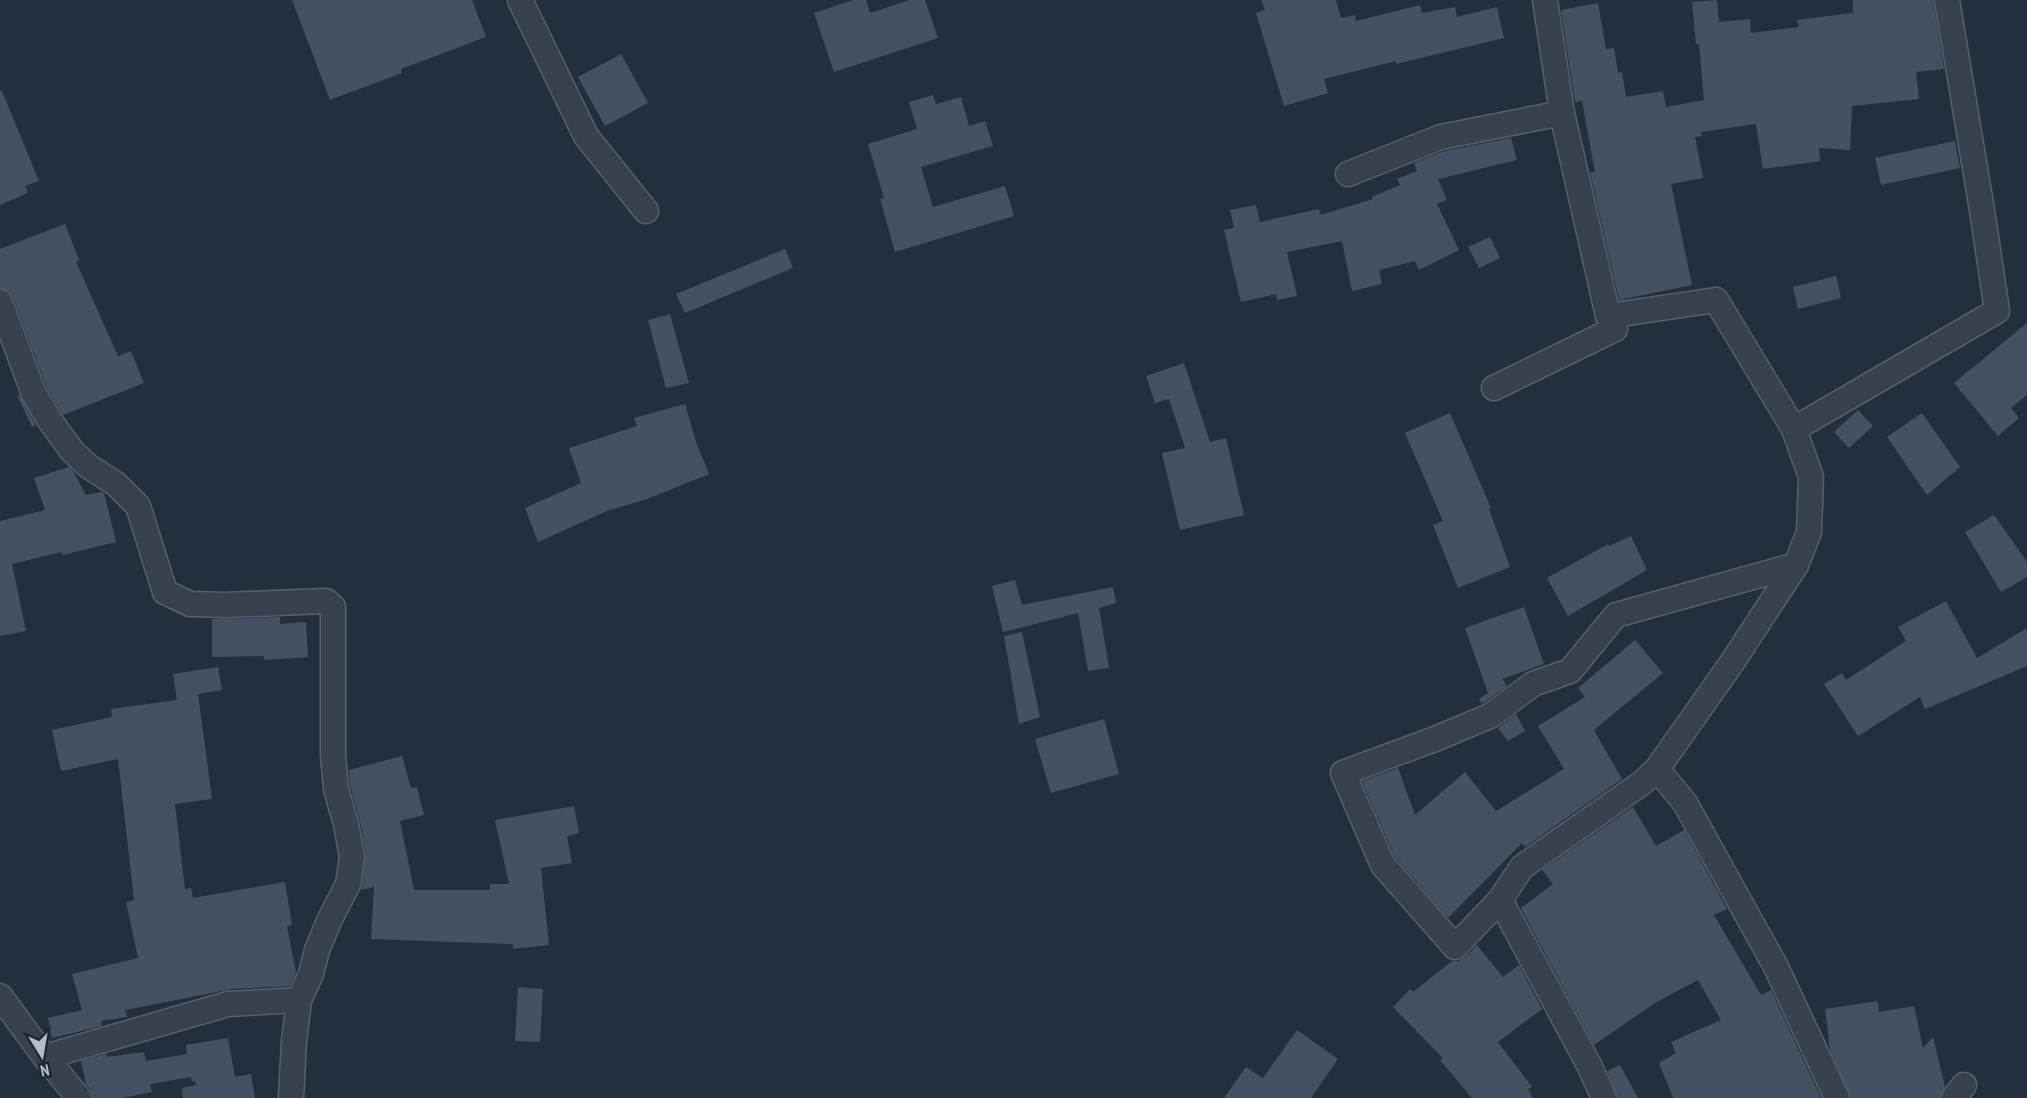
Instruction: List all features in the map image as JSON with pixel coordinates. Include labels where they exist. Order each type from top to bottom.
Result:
[{"type":"street","points":[[520,0],[586,136],[646,211]]},
{"type":"street","points":[[1494,388],[1615,329],[1608,316],[1562,112],[1545,0]]},
{"type":"street","points":[[1794,429],[1997,311],[1947,0]]},
{"type":"street","points":[[1348,174],[1441,137],[1562,112]]},
{"type":"street","points":[[1608,316],[1716,300],[1794,429],[1811,477],[1809,532],[1796,565],[1731,664],[1657,769],[1642,783],[1522,867],[1500,900],[1455,947],[1383,865],[1343,773],[1490,716],[1533,684],[1570,671],[1616,615],[1796,565]]},
{"type":"street","points":[[0,302],[34,394],[51,422],[72,452],[88,466],[116,484],[138,506],[165,592],[190,604],[326,601],[333,607],[333,755],[336,789],[352,857],[348,884],[329,921],[317,950],[311,974],[299,1000],[291,1098]]},
{"type":"street","points":[[1657,769],[1685,802],[1776,967],[1837,1098]]},
{"type":"street","points":[[1500,900],[1588,1063],[1604,1098]]},
{"type":"street","points":[[0,996],[79,1098]]},
{"type":"street","points":[[45,1057],[228,1004],[299,1000]]},
{"type":"building","points":[[292,0],[472,0],[486,37],[401,69],[402,73],[330,100]]},
{"type":"building","points":[[853,0],[866,0],[870,13],[910,0],[925,0],[938,38],[834,72],[814,13]]},
{"type":"building","points":[[1261,0],[1336,0],[1341,18],[1355,15],[1356,21],[1420,5],[1422,13],[1455,7],[1457,17],[1497,7],[1504,38],[1324,79],[1328,93],[1284,106],[1256,13],[1265,10]]},
{"type":"building","points":[[1717,0],[1719,22],[1750,19],[1751,33],[1799,27],[1797,20],[1853,13],[1853,0],[1933,0],[1944,69],[1916,72],[1919,99],[1852,106],[1850,150],[1819,148],[1820,161],[1763,169],[1756,124],[1701,132],[1702,136],[1695,137],[1703,178],[1671,184],[1692,285],[1619,300],[1590,172],[1595,172],[1582,101],[1575,102],[1561,10],[1598,3],[1606,49],[1614,48],[1618,73],[1622,72],[1626,97],[1663,91],[1666,107],[1704,100],[1699,44],[1696,44],[1692,2]]},
{"type":"building","points":[[621,54],[648,103],[605,126],[578,77]]},
{"type":"building","points":[[0,91],[2,91],[39,181],[25,186],[28,193],[0,205]]},
{"type":"building","points":[[933,95],[936,104],[961,97],[969,126],[985,121],[993,146],[921,167],[933,207],[1005,186],[1014,216],[895,252],[880,199],[884,198],[868,144],[917,129],[909,102]]},
{"type":"building","points":[[1511,138],[1517,160],[1438,179],[1447,200],[1437,204],[1459,250],[1419,270],[1415,261],[1379,270],[1382,284],[1352,291],[1342,241],[1287,252],[1297,296],[1277,300],[1276,294],[1241,302],[1224,230],[1234,228],[1230,210],[1256,205],[1260,222],[1319,209],[1321,215],[1373,199],[1372,197],[1400,185],[1397,179],[1417,171],[1414,163],[1445,151]]},
{"type":"building","points":[[1955,141],[1960,168],[1881,185],[1875,158]]},
{"type":"building","points":[[65,224],[79,260],[76,262],[118,356],[131,351],[144,383],[63,415],[47,388],[13,297],[9,291],[0,288],[0,249]]},
{"type":"building","points":[[1490,237],[1500,258],[1479,268],[1468,247]]},
{"type":"building","points":[[785,249],[793,268],[685,313],[676,294]]},
{"type":"building","points":[[1836,276],[1841,298],[1798,309],[1793,287]]},
{"type":"building","points":[[670,314],[689,383],[666,388],[648,320]]},
{"type":"building","points":[[2027,323],[2027,395],[2011,408],[2019,418],[1998,436],[1954,383]]},
{"type":"building","points":[[1184,363],[1210,442],[1226,438],[1244,515],[1180,530],[1162,453],[1185,448],[1169,399],[1155,403],[1146,376]]},
{"type":"building","points":[[17,395],[19,395],[36,425],[32,427]]},
{"type":"building","points":[[685,404],[696,442],[709,474],[647,499],[607,511],[538,542],[525,508],[581,483],[569,448],[637,426],[634,418]]},
{"type":"building","points":[[1858,410],[1873,426],[1849,448],[1834,432]]},
{"type":"building","points":[[1450,413],[1491,508],[1489,509],[1510,567],[1458,588],[1433,525],[1443,521],[1405,433]]},
{"type":"building","points":[[1922,413],[1960,467],[1927,495],[1887,437]]},
{"type":"building","points":[[69,467],[86,495],[104,493],[116,542],[12,564],[26,631],[0,636],[0,521],[45,510],[34,478]]},
{"type":"building","points":[[1994,515],[2027,562],[2027,577],[2001,592],[1965,532]]},
{"type":"building","points":[[1631,536],[1647,570],[1568,616],[1547,578],[1608,544],[1609,546]]},
{"type":"building","points":[[1015,580],[1022,605],[1113,587],[1116,603],[1099,608],[1109,668],[1088,671],[1078,613],[1003,632],[992,586]]},
{"type":"building","points":[[1946,601],[1977,658],[2027,628],[2027,666],[1925,709],[1920,697],[1858,736],[1824,684],[1842,673],[1846,680],[1906,641],[1898,627]]},
{"type":"building","points":[[1524,607],[1544,664],[1502,679],[1507,686],[1482,704],[1479,699],[1488,693],[1465,628]]},
{"type":"building","points":[[280,617],[280,624],[306,622],[308,657],[264,660],[264,656],[212,657],[212,619]]},
{"type":"building","points":[[1022,632],[1040,717],[1019,724],[1004,636]]},
{"type":"building","points":[[1635,640],[1663,673],[1594,730],[1622,779],[1525,847],[1522,843],[1448,918],[1395,857],[1362,781],[1398,768],[1415,815],[1465,772],[1496,811],[1564,769],[1538,726],[1585,697],[1578,688]]},
{"type":"building","points":[[218,667],[222,690],[198,694],[212,799],[175,804],[185,889],[191,888],[193,898],[285,882],[292,925],[287,926],[296,973],[290,986],[232,989],[125,1010],[127,1017],[101,1021],[102,1026],[52,1038],[48,1018],[82,1010],[72,974],[138,958],[126,902],[134,900],[118,759],[61,771],[52,730],[112,717],[111,709],[177,700],[173,674]]},
{"type":"building","points":[[1516,714],[1525,731],[1508,741],[1498,728]]},
{"type":"building","points":[[1104,719],[1119,774],[1051,793],[1035,739]]},
{"type":"building","points":[[402,756],[411,788],[417,787],[424,815],[400,821],[414,890],[490,890],[490,884],[509,884],[495,820],[574,806],[579,833],[567,836],[572,863],[541,868],[549,945],[513,949],[513,944],[371,939],[374,887],[361,890],[366,855],[360,821],[350,786],[349,770]]},
{"type":"building","points":[[1633,807],[1656,846],[1684,830],[1727,909],[1714,915],[1761,995],[1771,990],[1821,1098],[1673,1098],[1659,1063],[1676,1053],[1671,1042],[1721,1020],[1698,980],[1655,1003],[1594,1045],[1521,908],[1553,884],[1542,870]]},
{"type":"building","points":[[1477,945],[1503,977],[1519,965],[1542,1009],[1498,1042],[1532,1087],[1528,1089],[1533,1098],[1472,1098],[1440,1060],[1443,1058],[1393,1007],[1410,989],[1413,992],[1452,961],[1459,961],[1465,957]]},
{"type":"building","points":[[518,987],[543,989],[540,1042],[515,1041]]},
{"type":"building","points":[[1878,1001],[1879,1012],[1914,1006],[1923,1048],[1933,1037],[1945,1087],[1940,1098],[1851,1098],[1830,1050],[1825,1009]]},
{"type":"building","points":[[1297,1030],[1338,1059],[1311,1098],[1224,1098],[1246,1067],[1263,1078]]},
{"type":"building","points":[[228,1038],[235,1077],[251,1074],[255,1098],[183,1098],[182,1088],[196,1085],[191,1077],[150,1084],[152,1092],[122,1098],[93,1098],[86,1084],[81,1061],[107,1054],[107,1057],[144,1052],[146,1061],[187,1054],[186,1045]]},
{"type":"building","points":[[1620,1065],[1638,1098],[1618,1098],[1607,1071]]}]
